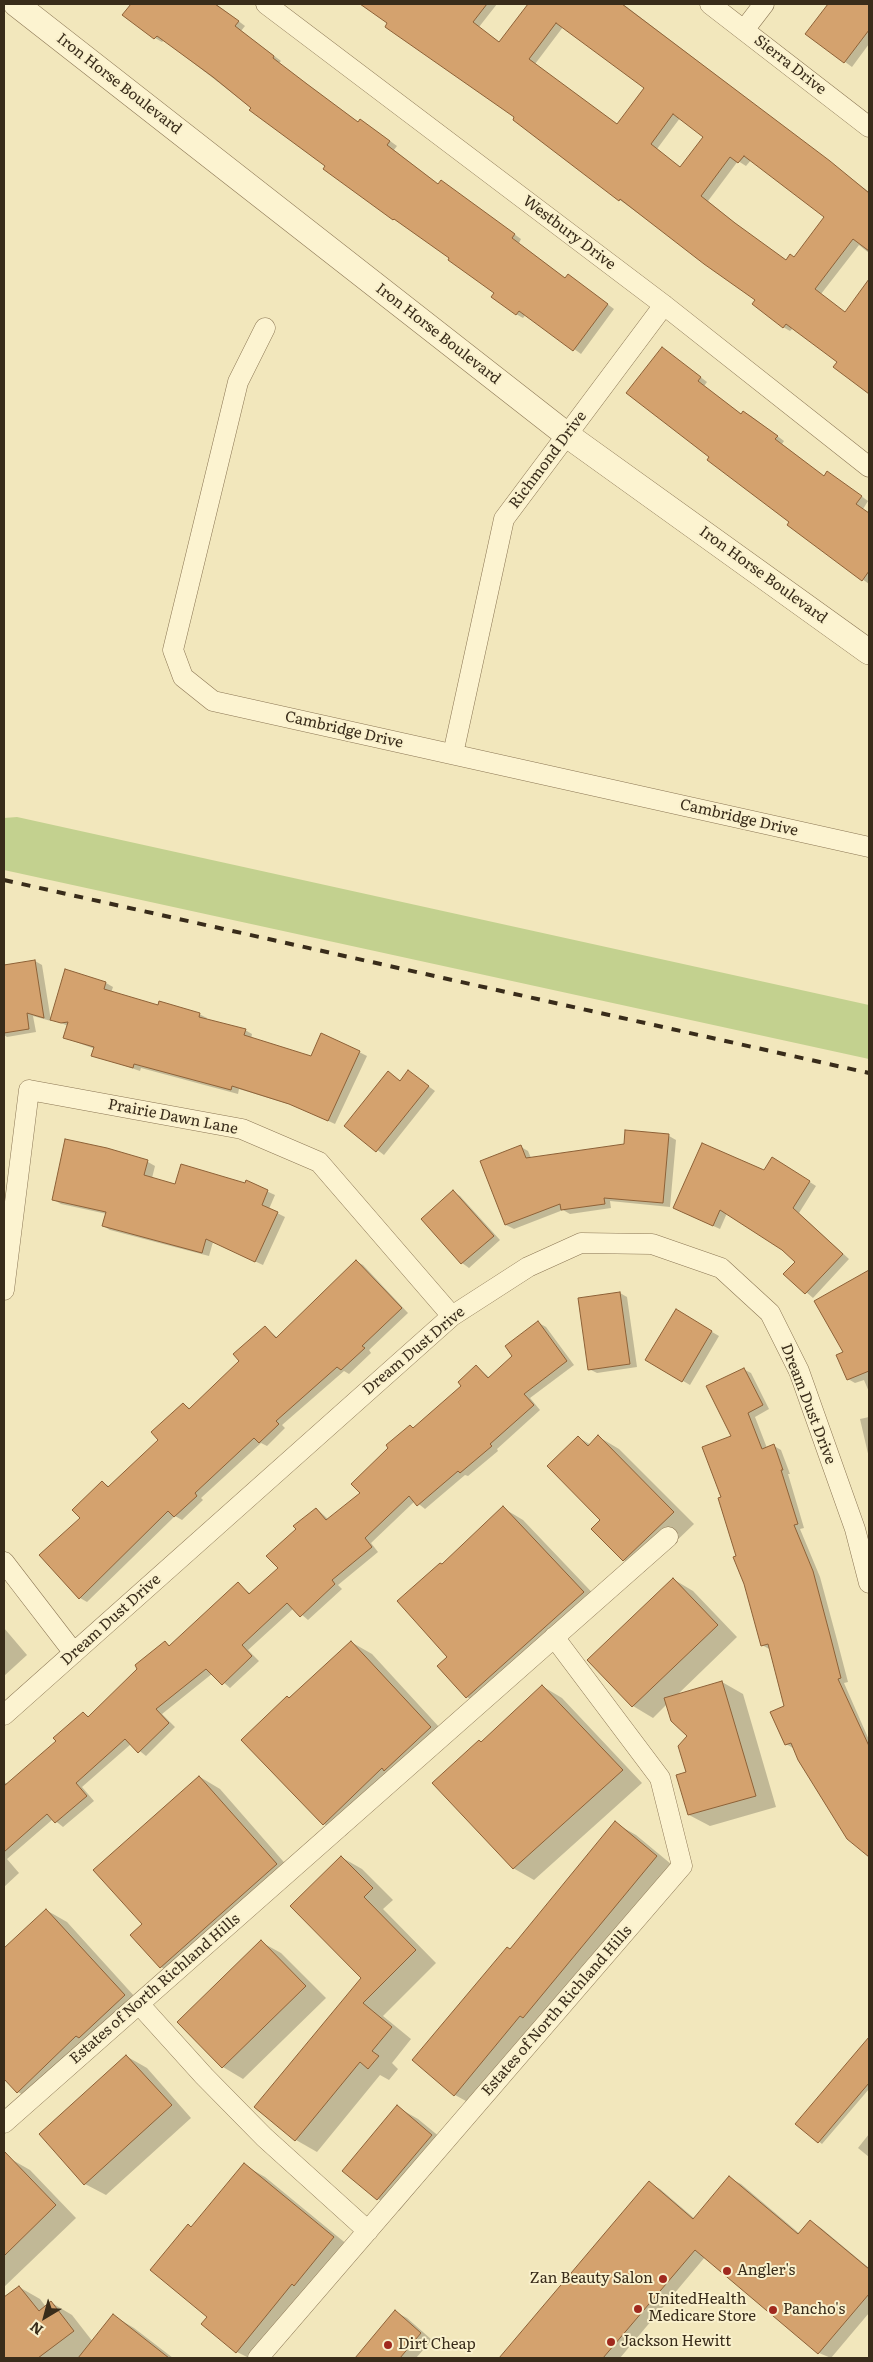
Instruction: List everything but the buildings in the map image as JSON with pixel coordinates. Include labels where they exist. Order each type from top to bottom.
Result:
[{"type":"street","name":"Iron Horse Boulevard","points":[[16,4],[567,435],[869,652]]},
{"type":"street","name":"Westbury Drive","points":[[266,4],[664,305],[869,467]]},
{"type":"street","name":"Sierra Drive","points":[[710,4],[869,127]]},
{"type":"street","points":[[744,30],[764,4]]},
{"type":"street","name":"Richmond Drive","points":[[453,754],[504,519],[664,305]]},
{"type":"street","name":"Cambridge Drive","points":[[265,328],[238,382],[178,631],[174,650],[182,677],[212,701],[869,847]]},
{"type":"street","name":"Prairie Dawn Lane","points":[[4,1290],[29,1090],[242,1130],[319,1162],[452,1316]]},
{"type":"street","name":"Dream Dust Drive","points":[[4,1716],[452,1316],[528,1267],[581,1243],[652,1244],[721,1268],[770,1313],[799,1371],[862,1528],[869,1583]]},
{"type":"street","name":"Estates of North Richland Hills","points":[[4,2122],[668,1537]]},
{"type":"street","points":[[4,1562],[74,1653]]},
{"type":"street","name":"Estates of North Richland Hills","points":[[258,2358],[682,1866],[660,1778],[554,1637]]},
{"type":"street","points":[[139,2004],[204,2076],[264,2137],[368,2231]]},
{"type":"green space","points":[[17,817],[869,1005],[869,1059],[4,870],[4,818]]},
{"type":"railway","points":[[4,880],[869,1073]]},
{"type":"place","name":"Angler's","points":[[727,2271]]},
{"type":"place","name":"Zan Beauty Salon","points":[[663,2279]]},
{"type":"place","name":"UnitedHealth Medicare Store","points":[[638,2309]]},
{"type":"place","name":"Pancho's","points":[[773,2310]]},
{"type":"place","name":"Jackson Hewitt","points":[[611,2342]]},
{"type":"place","name":"Dirt Cheap","points":[[388,2345]]}]
